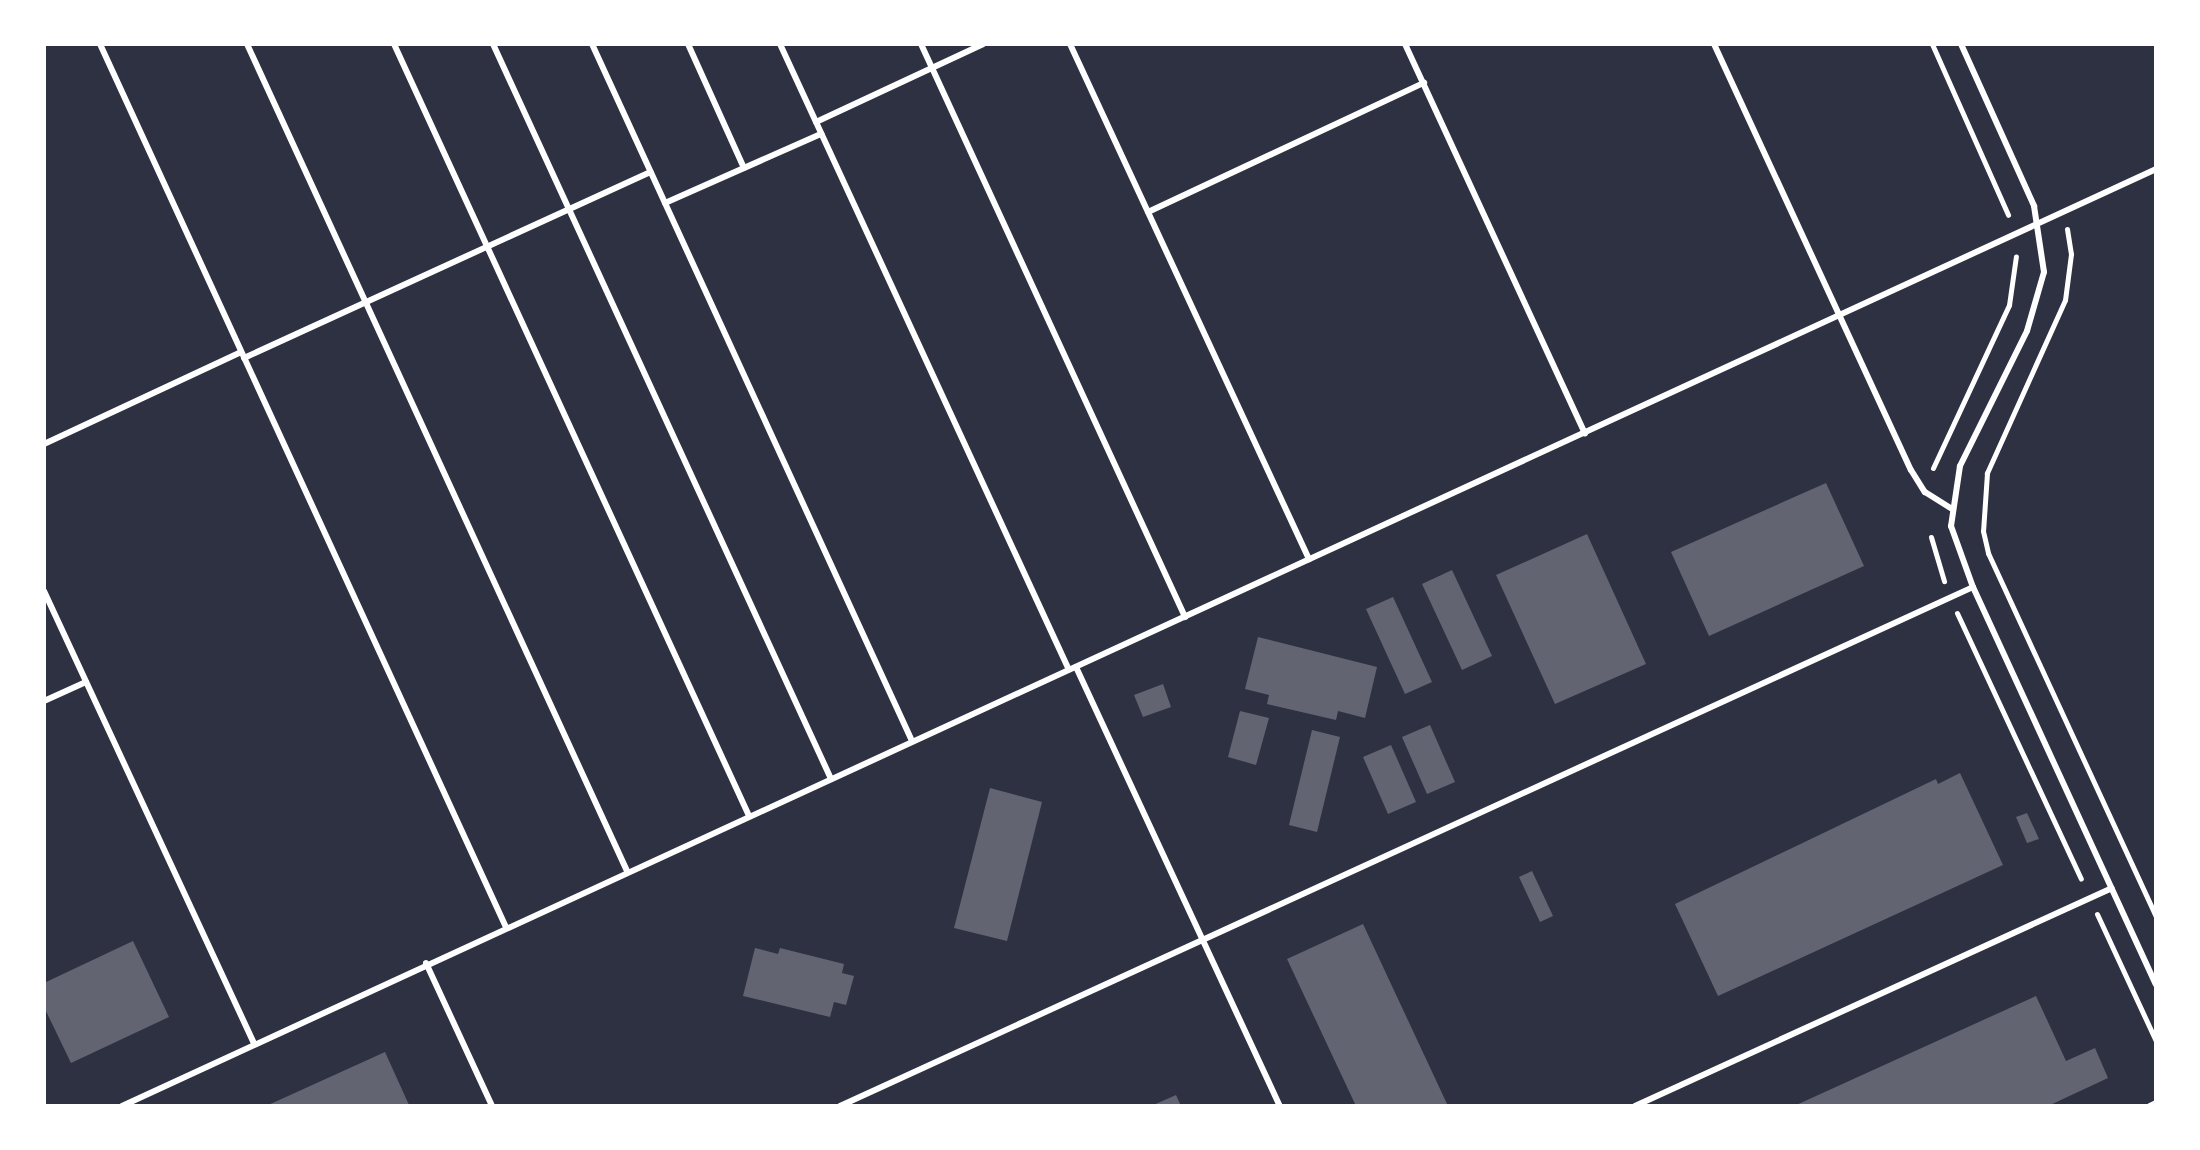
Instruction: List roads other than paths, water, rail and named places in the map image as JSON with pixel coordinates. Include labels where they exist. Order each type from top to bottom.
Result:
[{"type":"lane","points":[[100,44],[506,927]]},
{"type":"lane","points":[[247,44],[627,871]]},
{"type":"lane","points":[[394,44],[749,816]]},
{"type":"lane","points":[[493,44],[831,779]]},
{"type":"lane","points":[[592,44],[912,741]]},
{"type":"lane","points":[[688,44],[744,168]]},
{"type":"lane","points":[[780,44],[1280,1106]]},
{"type":"lane","points":[[921,44],[1185,617]]},
{"type":"lane","points":[[816,122],[983,44]]},
{"type":"lane","points":[[1070,44],[1309,559]]},
{"type":"lane","points":[[1405,44],[1585,433]]},
{"type":"lane","points":[[1714,44],[1911,470],[1925,492],[1951,508]]},
{"type":"lane","points":[[1961,44],[2039,223],[2044,272],[2034,315],[1965,454],[1951,508],[1956,549],[2156,984]]},
{"type":"lane","points":[[1148,212],[1424,83]]},
{"type":"lane","points":[[665,203],[821,134]]},
{"type":"lane","points":[[122,1106],[426,963],[2156,169]]},
{"type":"lane","points":[[44,444],[366,303],[651,172]]},
{"type":"lane","points":[[840,1106],[1973,587]]},
{"type":"lane","points":[[44,591],[254,1044]]},
{"type":"lane","points":[[44,701],[86,682]]},
{"type":"lane","points":[[1635,1106],[2112,888]]},
{"type":"lane","points":[[426,963],[492,1106]]},
{"type":"lane","points":[[2150,1106],[2156,1103]]}]
